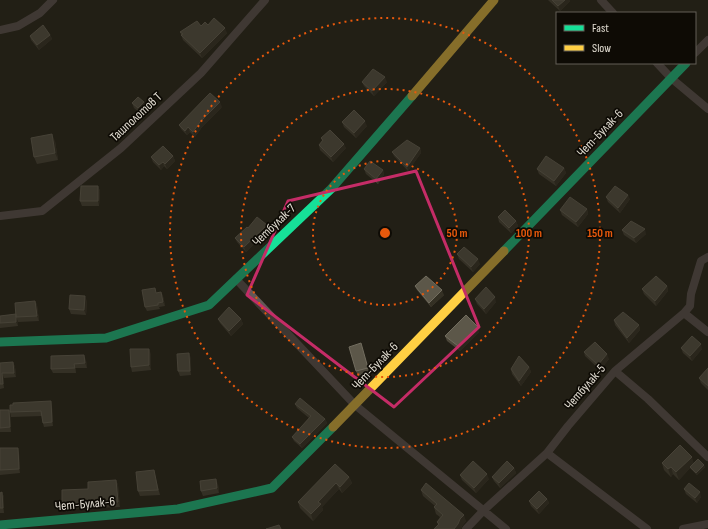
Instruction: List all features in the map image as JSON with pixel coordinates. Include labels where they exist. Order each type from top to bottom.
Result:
[{"type":"street","points":[[0,30],[18,26],[40,13],[53,0]]},
{"type":"street","name":"Ташполотов Т","points":[[0,216],[42,211],[121,148],[201,73],[265,0]]},
{"type":"street","name":"Четбулак-7","points":[[0,342],[106,338],[209,305],[331,189],[494,0]]},
{"type":"street","points":[[601,0],[611,12]]},
{"type":"street","points":[[696,52],[708,40]]},
{"type":"street","points":[[658,64],[671,78],[708,109]]},
{"type":"street","name":"Чет-Булак-6","points":[[0,525],[178,509],[272,488],[355,405],[685,64]]},
{"type":"street","name":"Четбулак-5","points":[[466,529],[484,510],[547,453],[568,426],[616,371],[684,313],[690,306],[691,294],[701,261],[708,257]]},
{"type":"street","points":[[236,279],[355,405],[506,529]]},
{"type":"street","points":[[684,313],[708,332]]},
{"type":"street","points":[[616,371],[648,399],[708,457]]},
{"type":"street","points":[[547,453],[647,529]]},
{"type":"street","points":[[683,529],[708,524]]},
{"type":"highlighted area","points":[[416,171],[479,327],[394,407],[247,295],[288,201]]},
{"type":"building","points":[[552,0],[565,0],[558,6]]},
{"type":"building","points":[[214,18],[225,28],[200,53],[181,35],[183,34],[180,32],[197,21],[201,26],[205,22],[208,25]]},
{"type":"building","points":[[43,25],[50,35],[37,45],[30,36]]},
{"type":"building","points":[[373,69],[385,77],[372,91],[362,82]]},
{"type":"building","points":[[210,93],[220,102],[200,122],[193,132],[188,127],[185,131],[179,125]]},
{"type":"building","points":[[138,97],[144,102],[138,108],[132,103]]},
{"type":"building","points":[[354,110],[365,121],[354,133],[342,122]]},
{"type":"building","points":[[330,130],[344,144],[331,157],[319,145],[323,140],[321,138]]},
{"type":"building","points":[[52,134],[55,153],[34,157],[31,138]]},
{"type":"building","points":[[407,140],[420,148],[407,167],[392,152]]},
{"type":"building","points":[[163,146],[173,156],[165,164],[163,162],[159,165],[151,157]]},
{"type":"building","points":[[546,156],[564,168],[554,181],[537,169]]},
{"type":"building","points":[[370,161],[383,170],[376,179],[364,169]]},
{"type":"building","points":[[81,186],[98,186],[98,201],[80,201]]},
{"type":"building","points":[[615,186],[628,195],[618,208],[606,197]]},
{"type":"building","points":[[570,197],[587,209],[576,222],[560,210]]},
{"type":"building","points":[[505,210],[516,221],[509,228],[498,217]]},
{"type":"building","points":[[257,217],[267,225],[244,247],[235,238],[247,227],[248,228]]},
{"type":"building","points":[[631,221],[645,229],[634,238],[622,230]]},
{"type":"building","points":[[464,247],[478,259],[471,267],[457,254]]},
{"type":"building","points":[[426,276],[442,290],[429,303],[415,286]]},
{"type":"building","points":[[656,276],[667,286],[655,301],[642,289]]},
{"type":"building","points":[[486,287],[495,297],[484,309],[475,299]]},
{"type":"building","points":[[155,288],[156,293],[161,292],[163,302],[158,303],[158,305],[145,307],[142,290]]},
{"type":"building","points":[[70,295],[85,296],[84,310],[69,309]]},
{"type":"building","points":[[35,301],[37,316],[16,317],[15,303]]},
{"type":"building","points":[[229,307],[241,319],[229,331],[218,319]]},
{"type":"building","points":[[623,312],[639,325],[627,338],[614,320]]},
{"type":"building","points":[[16,314],[16,322],[0,323],[0,316]]},
{"type":"building","points":[[466,315],[478,327],[458,346],[445,336]]},
{"type":"building","points":[[692,336],[701,344],[690,356],[681,348]]},
{"type":"building","points":[[595,342],[607,354],[598,365],[584,352]]},
{"type":"building","points":[[361,343],[368,368],[356,371],[349,347]]},
{"type":"building","points":[[130,349],[149,349],[149,365],[131,367]]},
{"type":"building","points":[[189,353],[190,371],[178,371],[177,354]]},
{"type":"building","points":[[84,355],[85,363],[74,364],[75,368],[51,369],[51,356]]},
{"type":"building","points":[[519,356],[529,367],[519,381],[511,369]]},
{"type":"building","points":[[13,362],[14,373],[2,373],[3,384],[0,384],[0,363]]},
{"type":"building","points":[[708,368],[708,386],[699,378]]},
{"type":"building","points":[[300,398],[325,419],[300,444],[292,437],[311,416],[295,404]]},
{"type":"building","points":[[51,401],[52,422],[43,423],[41,411],[10,412],[10,405],[13,405],[13,403]]},
{"type":"building","points":[[0,410],[9,410],[10,427],[0,428]]},
{"type":"building","points":[[680,445],[692,457],[676,472],[671,467],[668,469],[662,463]]},
{"type":"building","points":[[0,448],[18,448],[19,469],[0,470]]},
{"type":"building","points":[[698,459],[704,465],[696,473],[690,467]]},
{"type":"building","points":[[473,461],[487,474],[474,488],[460,475]]},
{"type":"building","points":[[507,461],[514,468],[499,483],[492,477]]},
{"type":"building","points":[[335,464],[349,477],[340,487],[336,483],[318,502],[321,504],[311,514],[298,502]]},
{"type":"building","points":[[154,470],[158,490],[138,491],[136,472]]},
{"type":"building","points":[[216,479],[217,488],[201,491],[200,481]]},
{"type":"building","points":[[116,480],[118,502],[62,504],[62,490],[88,489],[88,482]]},
{"type":"building","points":[[426,483],[464,515],[454,529],[434,529],[439,524],[437,522],[443,515],[434,507],[437,504],[421,490]]},
{"type":"building","points":[[689,483],[700,492],[695,498],[684,489]]},
{"type":"building","points":[[539,491],[547,499],[537,509],[529,501]]},
{"type":"building","points":[[2,492],[3,508],[0,508],[0,493]]},
{"type":"building","points":[[279,525],[281,529],[266,529]]},
{"type":"traffic: fast","points":[[504,251],[685,64]]},
{"type":"traffic: fast","points":[[0,342],[106,338],[209,305],[331,189],[412,96]]},
{"type":"traffic: fast","points":[[0,525],[178,509],[272,488],[333,427]]},
{"type":"traffic: slow","points":[[412,96],[494,0]]},
{"type":"traffic: slow","points":[[333,427],[504,251]]}]
